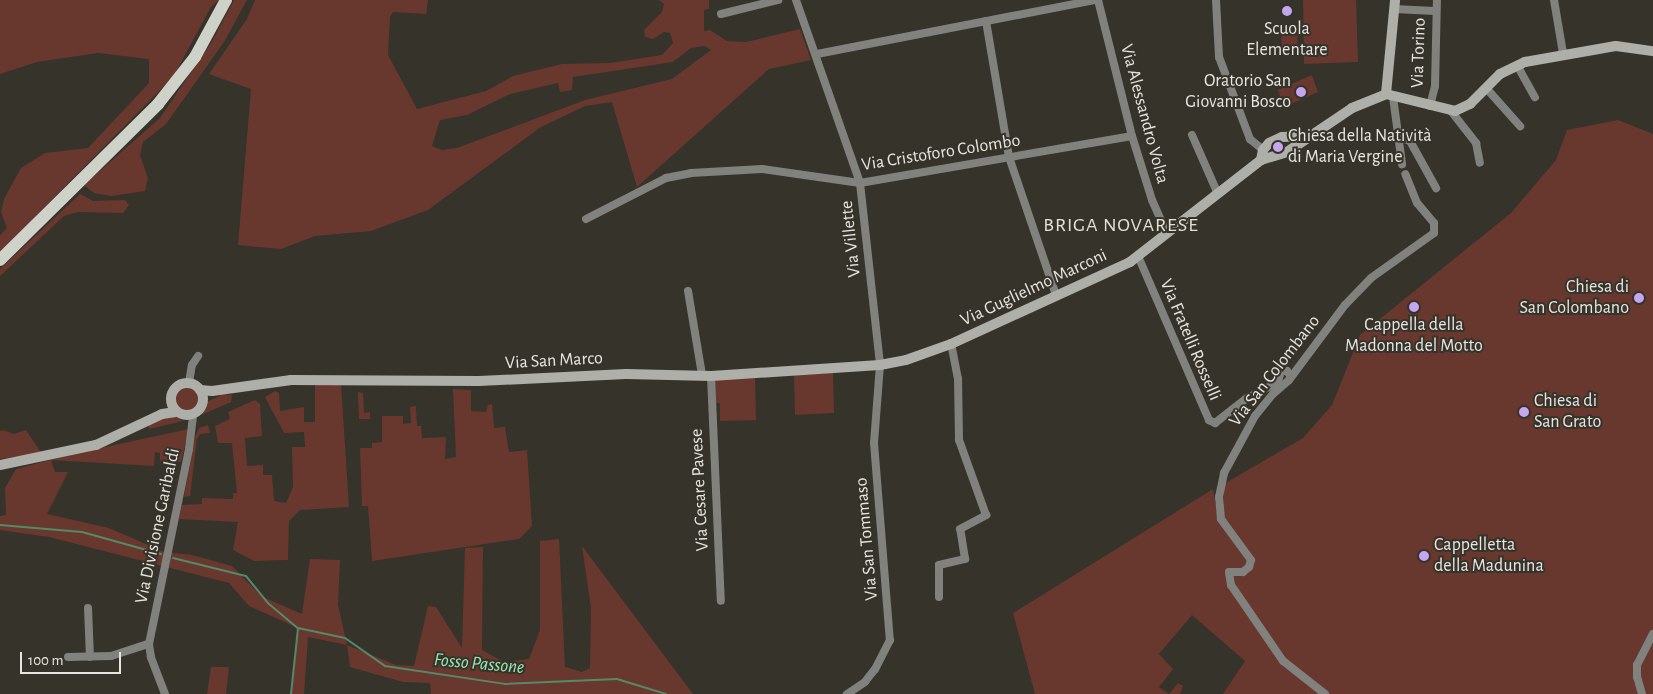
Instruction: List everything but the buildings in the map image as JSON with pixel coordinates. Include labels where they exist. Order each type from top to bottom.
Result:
[{"type":"main road","points":[[0,260],[158,104],[195,57],[226,0]]},
{"type":"street","points":[[722,14],[778,0]]},
{"type":"street","name":"Via Villette","points":[[796,0],[817,54],[860,183],[880,365]]},
{"type":"street","points":[[817,54],[1097,0]]},
{"type":"street","name":"Via Alessandro Volta","points":[[1097,0],[1132,136],[1152,200],[1167,234]]},
{"type":"street","points":[[1216,0],[1219,58],[1250,139],[1262,155]]},
{"type":"street","name":"Via Torino","points":[[1430,106],[1436,68],[1437,0]]},
{"type":"street","points":[[1554,0],[1563,53]]},
{"type":"street","points":[[1402,164],[1400,137],[1390,96],[1389,65],[1395,5],[1436,11]]},
{"type":"street","points":[[986,21],[1009,157],[1056,295]]},
{"type":"street","points":[[1390,96],[1451,111],[1470,104],[1500,74],[1517,65],[1563,53],[1616,46],[1653,51]]},
{"type":"street","points":[[1517,65],[1535,97]]},
{"type":"street","points":[[1487,88],[1520,126]]},
{"type":"street","name":"Via Guglielmo Marconi","points":[[1262,155],[1287,152],[1352,108],[1390,96]]},
{"type":"street","points":[[1451,111],[1476,143],[1480,163]]},
{"type":"street","name":"Via Guglielmo Marconi","points":[[880,365],[951,344],[1138,256],[1218,194],[1282,137],[1297,138],[1311,134]]},
{"type":"street","points":[[1192,135],[1218,194]]},
{"type":"street","name":"Via Cristoforo Colombo","points":[[586,219],[666,178],[691,173],[762,169],[860,183],[1132,136]]},
{"type":"street","points":[[1400,137],[1410,141],[1436,188]]},
{"type":"street","name":"Via San Colombano","points":[[1324,694],[1283,661],[1231,585],[1230,572],[1243,572],[1249,567],[1251,560],[1232,538],[1222,520],[1219,497],[1224,472],[1255,416],[1291,377],[1345,305],[1371,278],[1434,233],[1434,224],[1417,204],[1405,174]]},
{"type":"street","name":"Via Fratelli Rosselli","points":[[1138,256],[1209,420],[1215,423],[1247,398],[1278,382],[1281,372],[1286,371],[1291,377]]},
{"type":"street","name":"Via Cesare Pavese","points":[[688,291],[706,376],[721,601]]},
{"type":"street","points":[[939,596],[939,565],[965,559],[960,529],[986,515],[959,440],[958,379],[951,344]]},
{"type":"street","points":[[189,383],[192,365],[198,356]]},
{"type":"street","name":"Via San Marco","points":[[200,390],[231,389],[291,380],[479,381],[626,374],[706,376],[880,365]]},
{"type":"street","name":"Via San Tommaso","points":[[847,694],[865,682],[882,658],[890,640],[874,443],[880,365]]},
{"type":"street","points":[[0,465],[96,445],[162,414],[176,412],[193,414],[203,404],[200,390],[189,383]]},
{"type":"street","points":[[162,414],[171,400],[175,389],[189,383]]},
{"type":"street","name":"Via San Marco","points":[[203,404],[211,396],[231,389]]},
{"type":"street","points":[[171,400],[176,412]]},
{"type":"street","name":"Via Divisione Garibaldi","points":[[149,644],[190,449],[193,414]]},
{"type":"street","points":[[88,608],[90,657]]},
{"type":"street","points":[[1642,694],[1637,677],[1637,665],[1653,634]]},
{"type":"street","points":[[68,657],[112,656],[149,644],[150,657],[165,694]]},
{"type":"street","points":[[861,694],[865,682]]},
{"type":"shaded area","points":[[0,0],[219,0],[211,7],[173,77],[0,252],[0,235],[7,228],[1,212],[4,199],[21,168],[45,153],[88,148],[149,83],[149,59],[98,53],[37,62],[0,74]]},
{"type":"shaded area","points":[[234,0],[247,0],[224,42],[166,124],[143,142],[140,155],[148,178],[145,191],[111,196],[94,193],[84,185],[160,118],[211,43]]},
{"type":"shaded area","points":[[255,0],[428,0],[426,14],[393,12],[390,17],[388,55],[417,109],[486,91],[513,76],[562,64],[610,63],[662,55],[673,43],[670,33],[664,32],[653,39],[645,37],[644,30],[662,12],[664,4],[659,0],[709,0],[709,9],[704,10],[704,31],[710,30],[727,41],[746,42],[800,29],[811,60],[769,69],[637,187],[612,102],[585,106],[541,127],[428,210],[371,231],[315,236],[281,249],[238,245],[251,89],[209,74],[247,19]],"holes":[[[705,46],[711,50],[672,79],[585,100],[457,148],[442,150],[432,146],[440,120],[467,115],[510,94],[558,83],[560,92],[572,90],[573,77],[673,62],[691,48]]]},
{"type":"shaded area","points":[[1303,0],[1356,0],[1358,62],[1304,64]]},
{"type":"shaded area","points":[[1297,28],[1298,54],[1282,55],[1281,29]]},
{"type":"shaded area","points":[[1312,75],[1318,92],[1284,107],[1278,90]]},
{"type":"shaded area","points":[[1618,120],[1653,134],[1653,694],[1223,694],[1245,661],[1192,615],[1159,654],[1173,669],[1159,687],[1169,694],[1035,694],[1013,613],[1213,489],[1218,519],[1250,560],[1242,570],[1229,571],[1238,593],[1231,573],[1243,573],[1252,560],[1223,519],[1224,484],[1303,438],[1332,405],[1360,335],[1511,213],[1556,160],[1567,130]]},
{"type":"shaded area","points":[[80,194],[93,201],[125,200],[129,205],[123,213],[78,212],[64,216],[0,276],[0,269]]},
{"type":"shaded area","points":[[833,373],[834,413],[795,415],[794,375]]},
{"type":"shaded area","points":[[755,378],[756,420],[720,421],[720,403],[712,403],[712,379]]},
{"type":"shaded area","points":[[315,383],[341,384],[349,507],[300,510],[289,521],[288,560],[254,561],[233,550],[238,522],[179,519],[182,505],[202,504],[202,498],[233,499],[233,493],[237,493],[232,443],[218,443],[215,426],[230,419],[228,412],[255,400],[260,404],[262,436],[245,438],[247,466],[263,465],[263,475],[272,475],[274,501],[286,503],[293,487],[292,447],[305,447],[304,432],[284,433],[265,397],[275,391],[279,393],[280,411],[304,407],[304,422],[315,422]]},
{"type":"shaded area","points":[[187,388],[192,389],[198,395],[198,405],[192,411],[187,412],[182,411],[176,405],[175,400],[176,395],[182,389]]},
{"type":"shaded area","points":[[453,389],[471,390],[471,411],[486,412],[488,405],[492,404],[494,428],[505,427],[509,452],[527,450],[532,526],[519,539],[372,561],[368,506],[362,506],[360,448],[372,448],[372,443],[382,442],[382,416],[403,416],[403,424],[411,423],[410,407],[416,406],[417,426],[421,426],[422,438],[446,437],[445,459],[456,457]]},
{"type":"shaded area","points":[[358,392],[363,393],[364,413],[370,412],[370,419],[359,419]]},
{"type":"shaded area","points":[[223,394],[232,395],[231,402],[201,415],[207,402]]},
{"type":"shaded area","points":[[172,415],[183,421],[149,429],[148,425]]},
{"type":"shaded area","points":[[208,425],[210,433],[200,434],[197,439],[190,496],[184,497],[195,437],[199,428]]},
{"type":"shaded area","points":[[189,429],[181,462],[160,461],[160,453],[155,452],[154,466],[51,460],[55,472],[68,472],[47,514],[109,528],[164,552],[192,555],[232,566],[261,596],[302,614],[310,559],[340,560],[338,605],[347,645],[308,637],[304,694],[291,694],[298,628],[249,606],[229,583],[49,537],[0,530],[0,516],[6,515],[5,488],[16,469],[77,453]]},
{"type":"shaded area","points":[[3,430],[14,434],[26,430],[42,454],[0,459],[0,431]]},
{"type":"shaded area","points":[[559,539],[565,667],[582,672],[590,668],[591,608],[582,546],[693,694],[431,694],[430,683],[403,682],[350,667],[347,645],[396,665],[414,666],[428,606],[436,607],[462,648],[465,548],[483,547],[482,650],[504,662],[529,659],[540,630],[540,541]]},
{"type":"shaded area","points":[[211,667],[229,667],[226,694],[207,694]]},
{"type":"shaded area","points":[[1178,683],[1183,686],[1180,694],[1169,694]]},
{"type":"waterway","points":[[0,525],[82,532],[161,554]]},
{"type":"waterway","name":"Fosso Passone","points":[[173,558],[246,576],[269,604],[298,628],[345,638],[385,666],[505,684],[617,679],[666,694]]},
{"type":"waterway","points":[[291,694],[298,628]]},
{"type":"place","name":"Scuola Elementare","points":[[1287,11]]},
{"type":"place","name":"Oratorio San Giovanni Bosco","points":[[1301,92]]},
{"type":"place","name":"Chiesa della Natività di Maria Vergine","points":[[1278,147]]},
{"type":"place","name":"Chiesa di San Colombano","points":[[1639,298]]},
{"type":"place","name":"Cappella della Madonna del Motto","points":[[1414,307]]},
{"type":"place","name":"Chiesa di San Grato","points":[[1524,412]]},
{"type":"place","name":"Cappelletta della Madunina","points":[[1424,556]]},
{"type":"district","name":"BRIGA NOVARESE","points":[[1121,225]]}]
